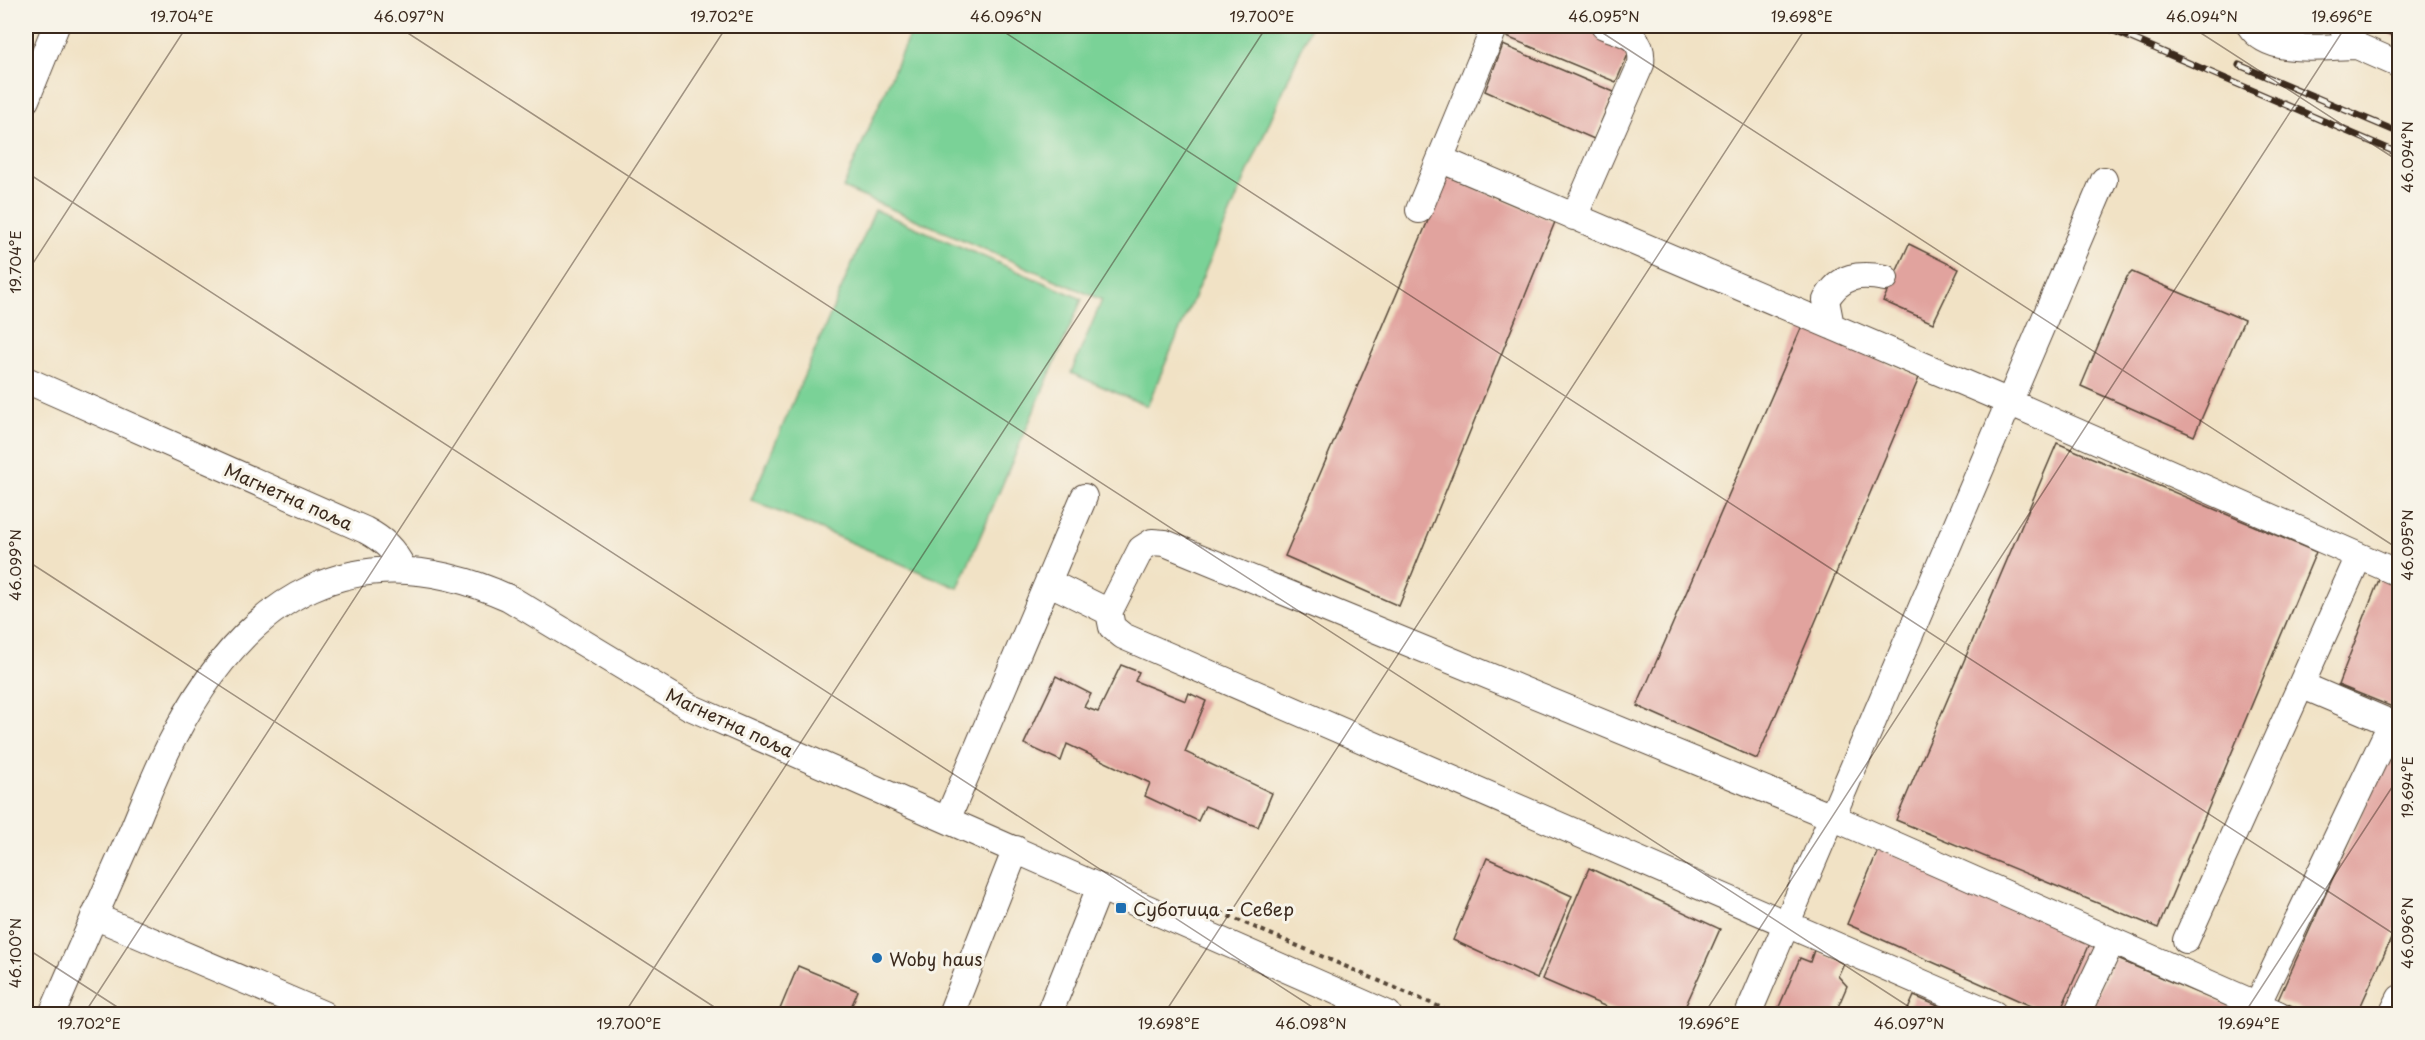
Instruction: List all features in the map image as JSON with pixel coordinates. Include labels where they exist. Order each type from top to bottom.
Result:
[{"type":"street","points":[[26,100],[56,26]]},
{"type":"street","points":[[1419,210],[1495,26]]},
{"type":"street","points":[[1574,217],[1641,64],[1642,50],[1636,40],[1605,26]]},
{"type":"street","points":[[2250,26],[2256,35],[2278,44],[2357,46],[2400,64]]},
{"type":"street","points":[[2342,26],[2357,46]]},
{"type":"street","points":[[1440,159],[2009,402],[2400,574]]},
{"type":"street","points":[[1748,1014],[2104,180]]},
{"type":"street","points":[[1831,326],[1826,300],[1835,285],[1852,276],[1863,274],[1885,278]]},
{"type":"street","name":"Магнетна поља","points":[[26,380],[382,538],[394,550],[403,568],[437,573],[482,585],[509,598],[690,707],[1388,1014]]},
{"type":"street","points":[[947,819],[1084,497]]},
{"type":"street","points":[[1994,1014],[1123,636],[1112,627],[1110,612],[1141,549],[1152,542],[1166,543],[1832,817],[2267,1010],[2396,725],[2301,685]]},
{"type":"street","points":[[2186,940],[2359,556]]},
{"type":"street","points":[[52,1014],[174,735],[204,686],[237,642],[273,608],[314,587],[352,574],[403,568]]},
{"type":"street","points":[[1048,582],[1110,612]]},
{"type":"street","points":[[951,1014],[1016,849]]},
{"type":"street","points":[[1048,1014],[1100,887]]},
{"type":"street","points":[[94,916],[323,1014]]},
{"type":"street","points":[[2077,1014],[2112,941]]},
{"type":"street","points":[[2392,1014],[2400,998]]},
{"type":"path","points":[[1212,909],[1456,1014]]},
{"type":"green space","points":[[913,26],[1311,26],[1147,406],[1071,373],[1102,300],[843,188]]},
{"type":"green space","points":[[875,210],[1082,299],[958,588],[751,500]]},
{"type":"building","points":[[1511,26],[1591,26],[1633,43],[1616,82],[1507,37]]},
{"type":"building","points":[[2368,26],[2400,26],[2400,39]]},
{"type":"building","points":[[1503,45],[1614,92],[1594,139],[1485,91]]},
{"type":"building","points":[[1447,176],[1555,222],[1399,606],[1285,556]]},
{"type":"building","points":[[1909,244],[1959,269],[1933,323],[1883,301]]},
{"type":"building","points":[[2132,272],[2244,320],[2194,436],[2081,386],[2127,277]]},
{"type":"building","points":[[1802,326],[1919,378],[1757,759],[1637,706]]},
{"type":"building","points":[[2057,443],[2316,552],[2158,928],[1896,820]]},
{"type":"building","points":[[2380,577],[2400,586],[2400,710],[2338,685]]},
{"type":"building","points":[[1121,665],[1139,672],[1135,681],[1186,701],[1189,693],[1206,701],[1185,752],[1272,793],[1258,827],[1205,806],[1198,821],[1145,796],[1150,783],[1067,744],[1061,761],[1024,744],[1056,676],[1091,694],[1084,707],[1098,712]]},
{"type":"building","points":[[2396,738],[2400,739],[2400,919],[2357,1014],[2311,1014],[2278,1000]]},
{"type":"building","points":[[1879,848],[2092,939],[2059,1014],[2049,1014],[1847,924]]},
{"type":"building","points":[[1487,858],[1572,896],[1537,979],[1453,940]]},
{"type":"building","points":[[1589,868],[1720,929],[1682,1014],[1623,1014],[1542,979]]},
{"type":"building","points":[[1814,950],[1844,963],[1838,976],[1847,986],[1835,1014],[1776,1014],[1800,958],[1810,962]]},
{"type":"building","points":[[2115,958],[2247,1014],[2088,1014]]},
{"type":"building","points":[[798,966],[858,991],[848,1014],[778,1014]]},
{"type":"building","points":[[1914,996],[1957,1014],[1906,1014]]},
{"type":"railway","points":[[2103,26],[2400,154]]},
{"type":"railway","points":[[2239,65],[2400,133]]},
{"type":"place","name":"Суботица - Север","points":[[1121,908]]},
{"type":"place","name":"Woby haus","points":[[877,958]]}]
